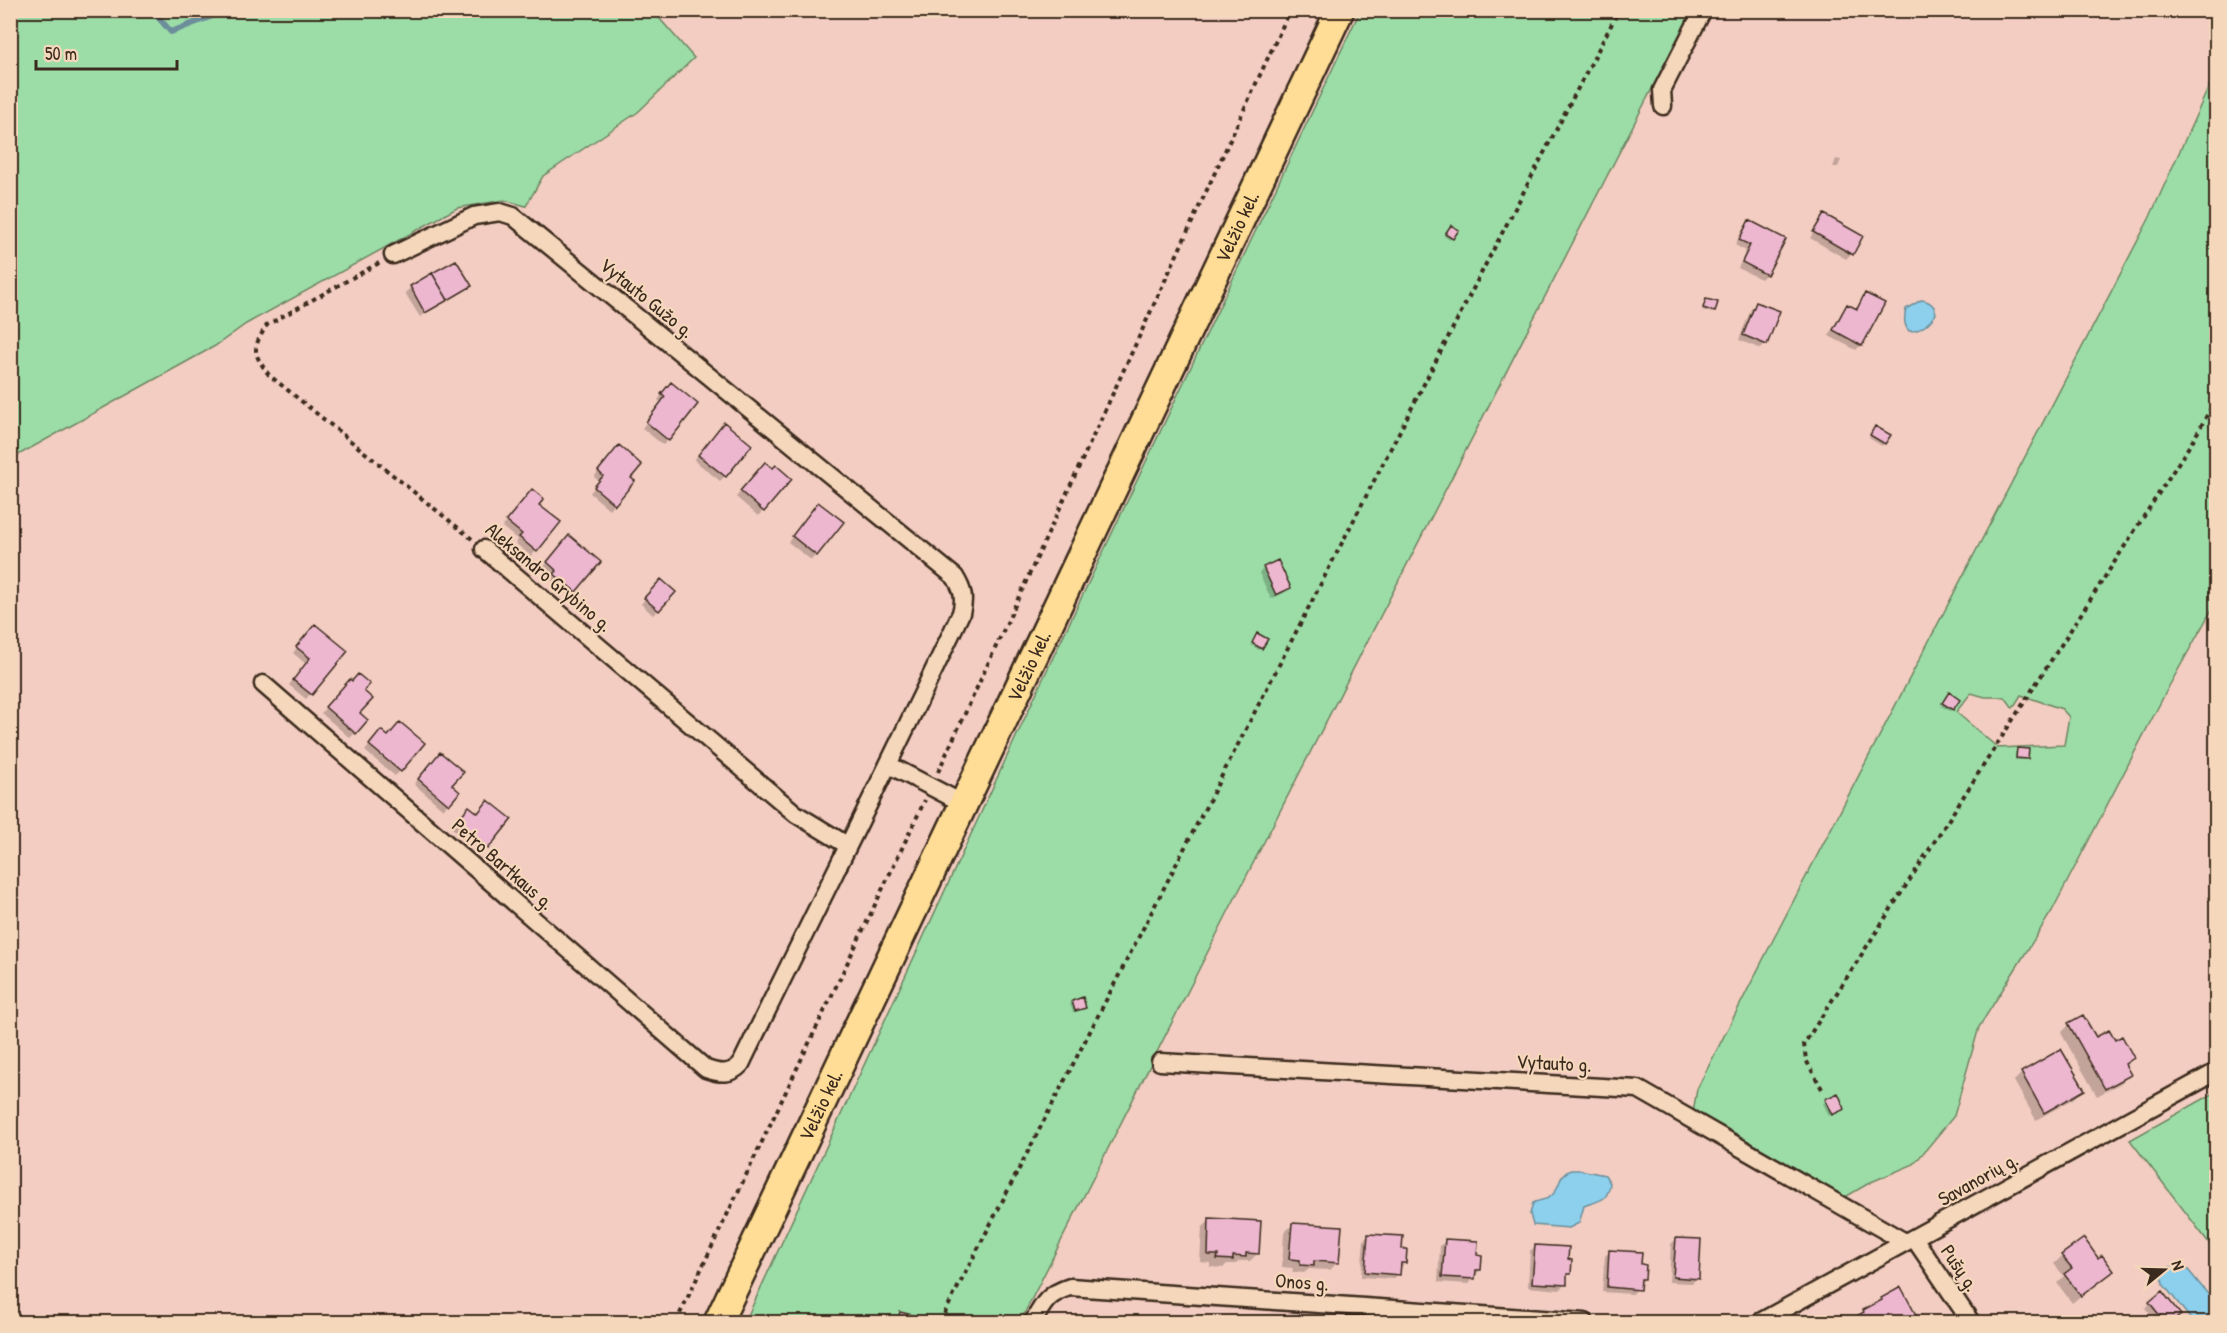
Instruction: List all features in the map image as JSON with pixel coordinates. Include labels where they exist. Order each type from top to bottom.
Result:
[{"type":"main road","name":"Velžio kel.","points":[[718,1323],[1340,10]]},
{"type":"street","points":[[1663,106],[1662,90],[1703,10]]},
{"type":"street","name":"Vytauto Gužo g.","points":[[393,255],[474,216],[500,212],[513,216],[955,577],[963,589],[964,601],[961,613],[889,765]]},
{"type":"street","name":"Aleksandro Grybino g.","points":[[484,549],[796,814],[848,845]]},
{"type":"street","name":"Petro Bartkaus g.","points":[[263,684],[706,1069],[717,1073],[736,1070],[741,1064],[848,845]]},
{"type":"street","points":[[848,845],[889,765],[964,804]]},
{"type":"street","name":"Vytauto g.","points":[[1160,1062],[1638,1089],[1910,1240]]},
{"type":"street","name":"Savanorių g.","points":[[1760,1323],[2217,1072]]},
{"type":"street","name":"Pušų g.","points":[[1910,1240],[1971,1323]]},
{"type":"street","name":"Onos g.","points":[[1034,1323],[1042,1305],[1053,1292],[1070,1287],[1585,1323]]},
{"type":"path","points":[[676,1323],[931,788],[1290,10]]},
{"type":"path","points":[[940,1323],[1619,10]]},
{"type":"path","name":"Aleksandro Grybino g.","points":[[393,255],[267,325],[256,342],[256,352],[269,375],[484,549]]},
{"type":"path","points":[[1822,1089],[1806,1060],[1804,1044],[2195,437],[2217,399]]},
{"type":"green space","points":[[11,10],[653,11],[694,58],[638,112],[543,176],[526,206],[504,200],[457,208],[246,324],[215,346],[11,459]]},
{"type":"green space","points":[[1360,11],[1692,11],[1228,912],[1020,1322],[745,1322],[1048,668]]},
{"type":"green space","points":[[2216,71],[2216,602],[2168,688],[2052,911],[1979,1027],[1954,1116],[1914,1164],[1871,1182],[1842,1199],[1693,1112],[1697,1089],[2149,219]],"holes":[[[1971,693],[1985,697],[2005,697],[2013,708],[2021,695],[2062,709],[2069,717],[2064,745],[1998,748],[1956,712]]]},
{"type":"green space","points":[[2216,1092],[2216,1252],[2130,1140]]},
{"type":"water","points":[[1921,300],[1932,304],[1936,314],[1928,324],[1909,331],[1904,321],[1906,309]]},
{"type":"water","points":[[1571,1170],[1605,1175],[1610,1183],[1605,1197],[1584,1206],[1579,1223],[1569,1228],[1533,1225],[1530,1214],[1533,1203],[1551,1196],[1563,1175]]},
{"type":"water","points":[[2170,1267],[2185,1267],[2216,1304],[2216,1322],[2193,1322],[2163,1284],[2162,1276]]},
{"type":"building","points":[[1824,214],[1863,236],[1853,255],[1813,232]]},
{"type":"building","points":[[1749,220],[1786,239],[1767,275],[1742,262],[1750,245],[1739,240]]},
{"type":"building","points":[[1451,225],[1459,230],[1453,239],[1445,234]]},
{"type":"building","points":[[456,260],[472,286],[448,300],[432,273]]},
{"type":"building","points":[[432,273],[448,300],[425,313],[410,286]]},
{"type":"building","points":[[1865,293],[1885,303],[1862,346],[1833,330],[1847,304],[1857,309]]},
{"type":"building","points":[[1706,299],[1718,302],[1715,312],[1703,308]]},
{"type":"building","points":[[1756,302],[1780,311],[1767,345],[1743,335]]},
{"type":"building","points":[[671,382],[698,404],[669,441],[646,422],[665,397],[661,394]]},
{"type":"building","points":[[724,422],[752,445],[726,477],[698,455]]},
{"type":"building","points":[[1875,426],[1891,435],[1885,444],[1870,435]]},
{"type":"building","points":[[619,445],[642,465],[631,478],[635,481],[615,505],[594,487],[603,476],[598,471]]},
{"type":"building","points":[[765,462],[773,468],[776,465],[792,479],[764,512],[740,491]]},
{"type":"building","points":[[532,489],[544,499],[539,505],[561,522],[537,552],[519,537],[522,534],[506,521]]},
{"type":"building","points":[[818,502],[844,522],[817,556],[792,536]]},
{"type":"building","points":[[569,535],[601,562],[576,592],[554,574],[557,571],[547,562]]},
{"type":"building","points":[[1278,560],[1291,588],[1276,595],[1263,567]]},
{"type":"building","points":[[661,579],[676,592],[659,611],[644,598]]},
{"type":"building","points":[[315,624],[348,651],[312,695],[293,680],[310,658],[296,647]]},
{"type":"building","points":[[1257,633],[1268,639],[1262,649],[1252,643]]},
{"type":"building","points":[[358,674],[370,684],[364,691],[373,699],[360,713],[368,720],[356,734],[325,707],[350,679],[352,681]]},
{"type":"building","points":[[1949,692],[1960,700],[1953,710],[1942,703]]},
{"type":"building","points":[[400,722],[425,743],[401,772],[369,745],[381,730],[388,736]]},
{"type":"building","points":[[2017,748],[2029,749],[2028,759],[2016,758]]},
{"type":"building","points":[[440,752],[464,772],[452,785],[460,792],[449,805],[418,779]]},
{"type":"building","points":[[488,800],[512,819],[488,849],[456,822],[469,806],[478,813]]},
{"type":"building","points":[[1083,997],[1086,1008],[1075,1011],[1072,1001]]},
{"type":"building","points":[[2083,1015],[2096,1037],[2109,1030],[2115,1040],[2122,1036],[2134,1058],[2125,1064],[2131,1075],[2105,1089],[2068,1023]]},
{"type":"building","points":[[2061,1049],[2085,1090],[2044,1113],[2021,1072]]},
{"type":"building","points":[[1838,1093],[1845,1109],[1832,1115],[1825,1099]]},
{"type":"building","points":[[1209,1218],[1261,1221],[1259,1254],[1246,1253],[1246,1257],[1233,1256],[1233,1260],[1217,1259],[1218,1255],[1208,1255]]},
{"type":"building","points":[[1292,1223],[1342,1226],[1339,1263],[1314,1261],[1314,1266],[1300,1265],[1300,1260],[1289,1259]]},
{"type":"building","points":[[1368,1234],[1403,1236],[1402,1249],[1407,1249],[1406,1263],[1401,1263],[1400,1275],[1365,1272]]},
{"type":"building","points":[[1676,1238],[1701,1239],[1699,1279],[1673,1277]]},
{"type":"building","points":[[2084,1238],[2098,1258],[2102,1255],[2114,1271],[2081,1296],[2064,1274],[2072,1268],[2061,1255]]},
{"type":"building","points":[[1445,1239],[1478,1241],[1477,1255],[1482,1256],[1481,1270],[1476,1270],[1475,1279],[1442,1277]]},
{"type":"building","points":[[1535,1245],[1569,1247],[1568,1259],[1572,1260],[1571,1274],[1567,1274],[1567,1285],[1532,1283]]},
{"type":"building","points":[[1609,1250],[1642,1252],[1641,1264],[1646,1265],[1645,1279],[1641,1279],[1640,1290],[1607,1287]]},
{"type":"building","points":[[1901,1287],[1917,1317],[1907,1322],[1846,1322],[1882,1300],[1881,1298]]},
{"type":"building","points":[[2162,1291],[2181,1315],[2171,1322],[2165,1322],[2149,1302]]},
{"type":"building","points":[[900,1312],[913,1315],[911,1322],[897,1322]]},
{"type":"waterway","points":[[152,10],[171,32],[228,10]]}]
